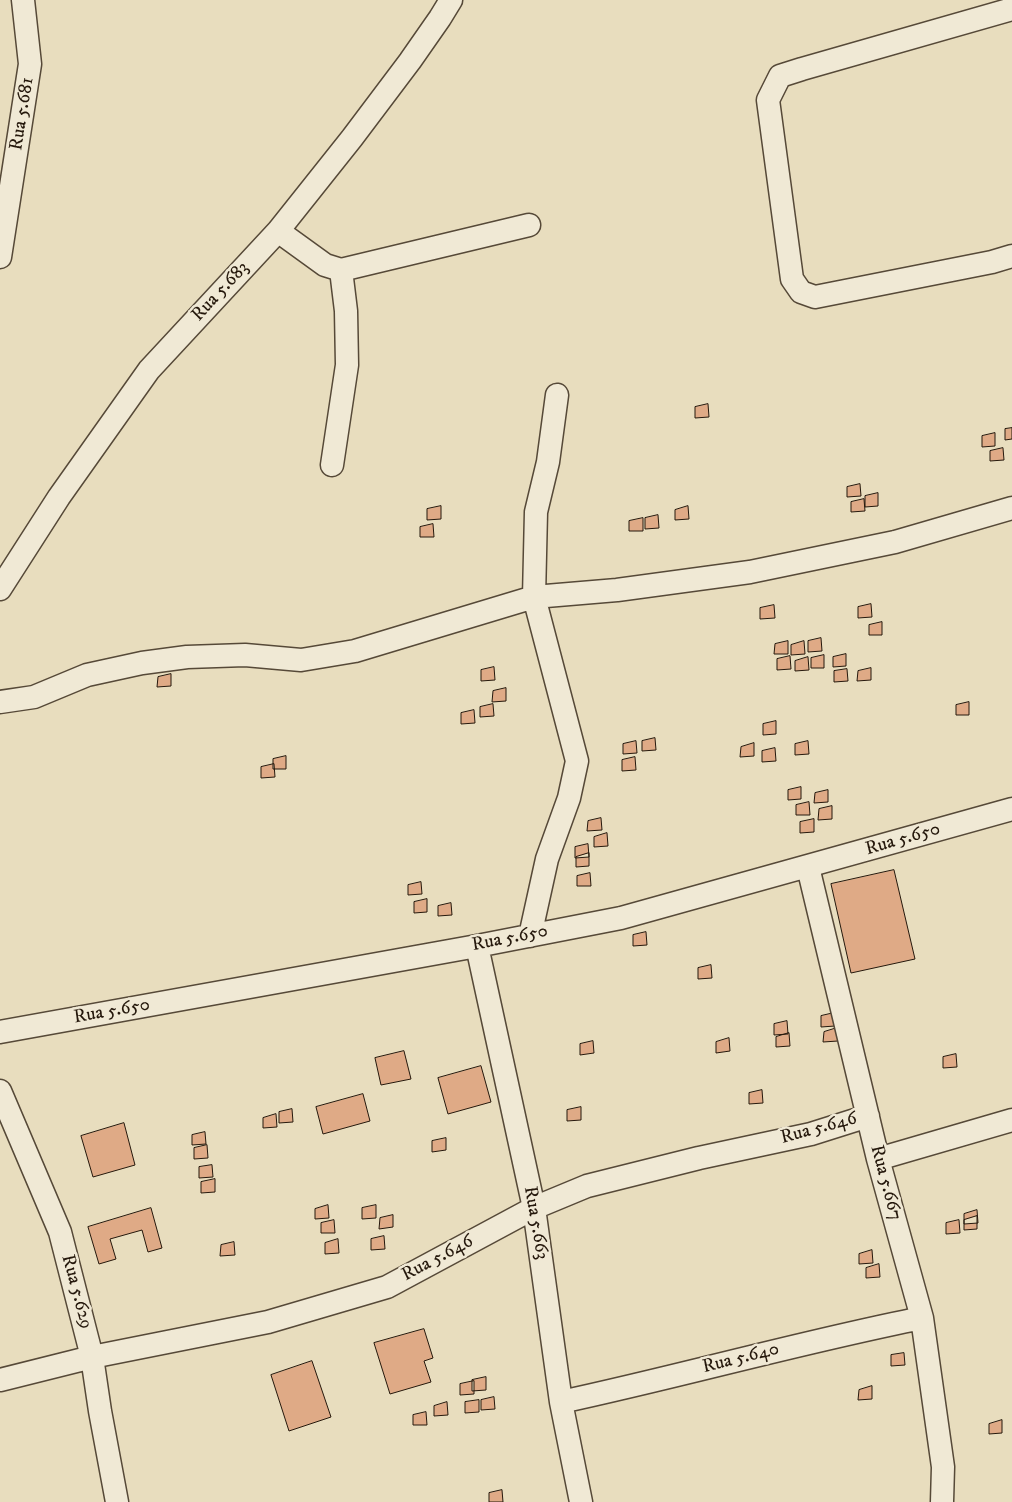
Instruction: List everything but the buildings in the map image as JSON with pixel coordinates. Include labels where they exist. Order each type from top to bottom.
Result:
[{"type":"street","name":"Rua 5.681","points":[[0,257],[30,64],[23,0]]},
{"type":"street","name":"Rua 5.683","points":[[0,589],[59,497],[149,370],[278,231],[410,61],[451,0]]},
{"type":"street","points":[[1012,9],[780,76],[768,100],[792,279],[801,292],[815,297],[992,262],[1012,256]]},
{"type":"street","points":[[278,231],[325,265],[341,270],[529,225]]},
{"type":"street","points":[[332,465],[347,365],[346,311],[341,270]]},
{"type":"street","points":[[530,936],[547,859],[570,798],[577,761],[534,596],[536,512],[548,462],[557,395]]},
{"type":"street","points":[[0,702],[34,697],[87,675],[169,659],[245,655],[301,660],[355,651],[534,596],[617,590],[750,572],[895,542],[1012,508]]},
{"type":"street","name":"Rua 5.650","points":[[0,1032],[477,946],[621,918],[1012,809]]},
{"type":"street","name":"Rua 5.667","points":[[808,867],[878,1159],[922,1318],[943,1467],[942,1502]]},
{"type":"street","name":"Rua 5.663","points":[[477,946],[534,1208],[561,1402],[581,1502]]},
{"type":"street","name":"Rua 5.629","points":[[0,1091],[60,1232],[92,1357],[117,1502]]},
{"type":"street","name":"Rua 5.646","points":[[0,1380],[92,1357],[268,1322],[386,1286],[534,1208],[588,1186],[699,1158],[811,1134],[868,1116]]},
{"type":"street","points":[[878,1159],[1012,1120]]},
{"type":"street","name":"Rua 5.640","points":[[561,1402],[626,1388],[865,1329],[922,1318]]}]
